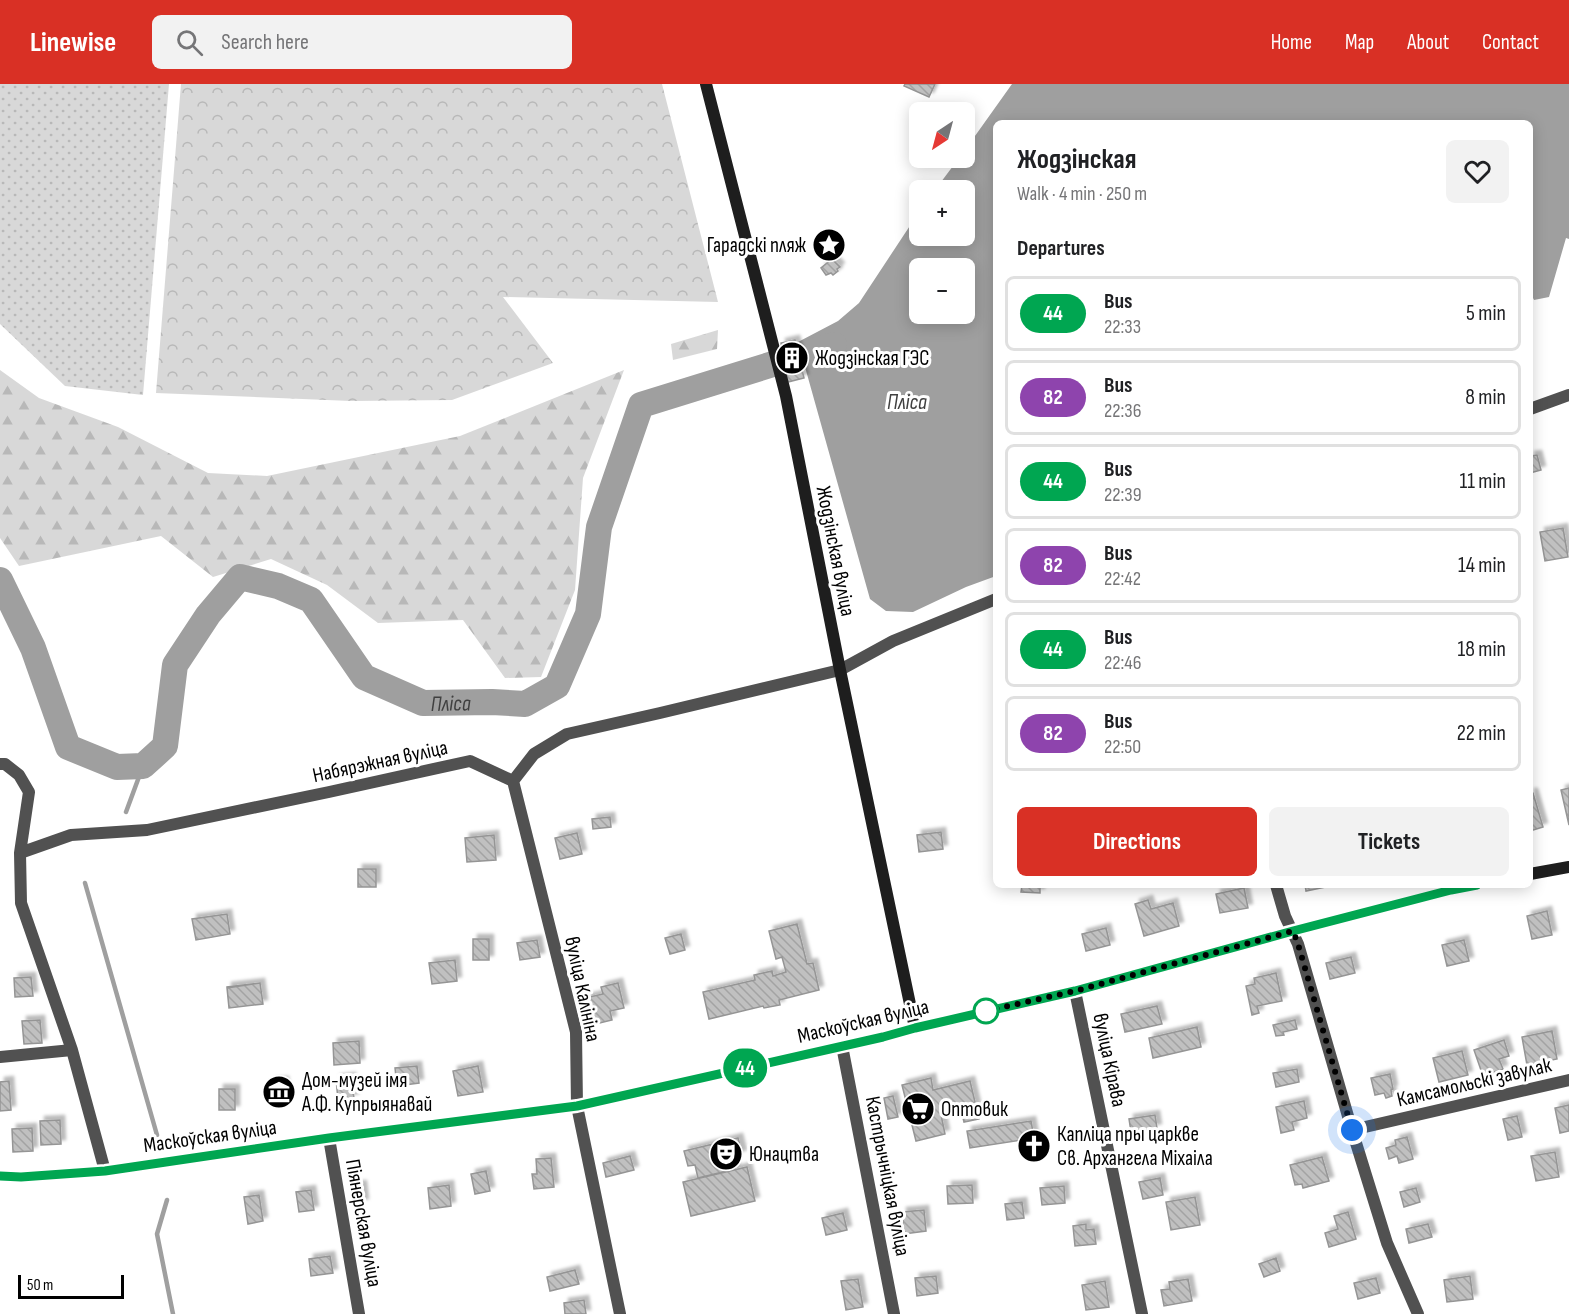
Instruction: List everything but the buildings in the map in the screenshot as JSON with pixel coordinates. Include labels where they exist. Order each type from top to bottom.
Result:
[{"type":"main road","name":"Жодзінская вуліца","points":[[705,84],[786,396],[840,670],[915,1028]]},
{"type":"main road","points":[[1533,873],[1569,867]]},
{"type":"main road","name":"Маскоўская вуліца","points":[[0,1176],[21,1177],[105,1171],[329,1138],[577,1106],[1075,991],[1447,888]]},
{"type":"street","points":[[1533,408],[1569,395]]},
{"type":"street","points":[[513,781],[534,754],[567,734],[840,670],[893,641],[993,600]]},
{"type":"street","name":"Набярэжная вуліца","points":[[20,853],[71,835],[147,830],[470,761],[513,781]]},
{"type":"street","points":[[0,764],[5,764],[19,775],[28,792],[20,853],[21,903],[72,1050],[105,1171]]},
{"type":"street","name":"вуліца Калініна","points":[[513,781],[576,1032],[577,1106],[620,1314]]},
{"type":"street","points":[[1277,888],[1285,916],[1298,944],[1352,1130],[1388,1243],[1418,1314]]},
{"type":"street","name":"вуліца Кірава","points":[[1075,991],[1142,1314]]},
{"type":"street","name":"Кастрычніцкая вуліца","points":[[842,1046],[894,1314]]},
{"type":"street","points":[[0,1057],[72,1050]]},
{"type":"street","name":"Камсамольскі завулак","points":[[1352,1130],[1569,1080]]},
{"type":"street","name":"Піянерская вуліца","points":[[329,1138],[359,1314]]},
{"type":"green space","points":[[0,84],[169,84],[143,395],[65,386],[0,324]]},
{"type":"green space","points":[[181,84],[662,84],[718,302],[503,297],[553,363],[452,400],[351,401],[156,393]]},
{"type":"green space","points":[[718,330],[717,349],[673,360],[671,344]]},
{"type":"green space","points":[[0,370],[39,398],[118,427],[208,473],[267,476],[460,436],[624,370],[583,478],[575,590],[541,677],[505,678],[463,620],[378,623],[327,585],[271,559],[213,577],[161,536],[19,566],[0,538]]},
{"type":"water","name":"Пліса","points":[[1012,84],[1569,84],[1569,239],[1566,238],[1549,297],[1534,300],[1533,120],[993,120],[993,577],[913,612],[886,611],[870,599],[798,342],[838,321],[859,303],[909,227],[909,246],[975,246],[975,180],[942,180],[952,168],[975,168],[975,136]]},
{"type":"waterway","name":"Пліса","points":[[0,580],[33,648],[68,747],[117,767],[143,766],[165,746],[175,665],[208,615],[240,577],[278,586],[311,600],[364,677],[423,703],[525,704],[557,686],[588,614],[599,527],[641,405],[834,345]]},
{"type":"waterway","points":[[126,812],[143,766]]},
{"type":"waterway","points":[[85,883],[157,1135]]},
{"type":"waterway","points":[[167,1200],[157,1234],[173,1314]]},
{"type":"bus line","name":"44","points":[[0,1176],[21,1177],[105,1171],[329,1138],[577,1106],[1075,991],[1293,931],[1461,888]]},
{"type":"place","name":"Гарадскі пляж","points":[[829,245]]},
{"type":"place","name":"Жодзінская ГЭС","points":[[792,358]]},
{"type":"place","name":"Дом-музей імя А.Ф. Купрыянавай","points":[[279,1092]]},
{"type":"place","name":"Оптовик","points":[[918,1109]]},
{"type":"place","name":"Капліца пры царкве Св. Архангела Міхаіла","points":[[1034,1146]]},
{"type":"place","name":"Юнацтва","points":[[726,1154]]},
{"type":"route","points":[[986,1011],[1075,991],[1293,931],[1352,1130]]}]
